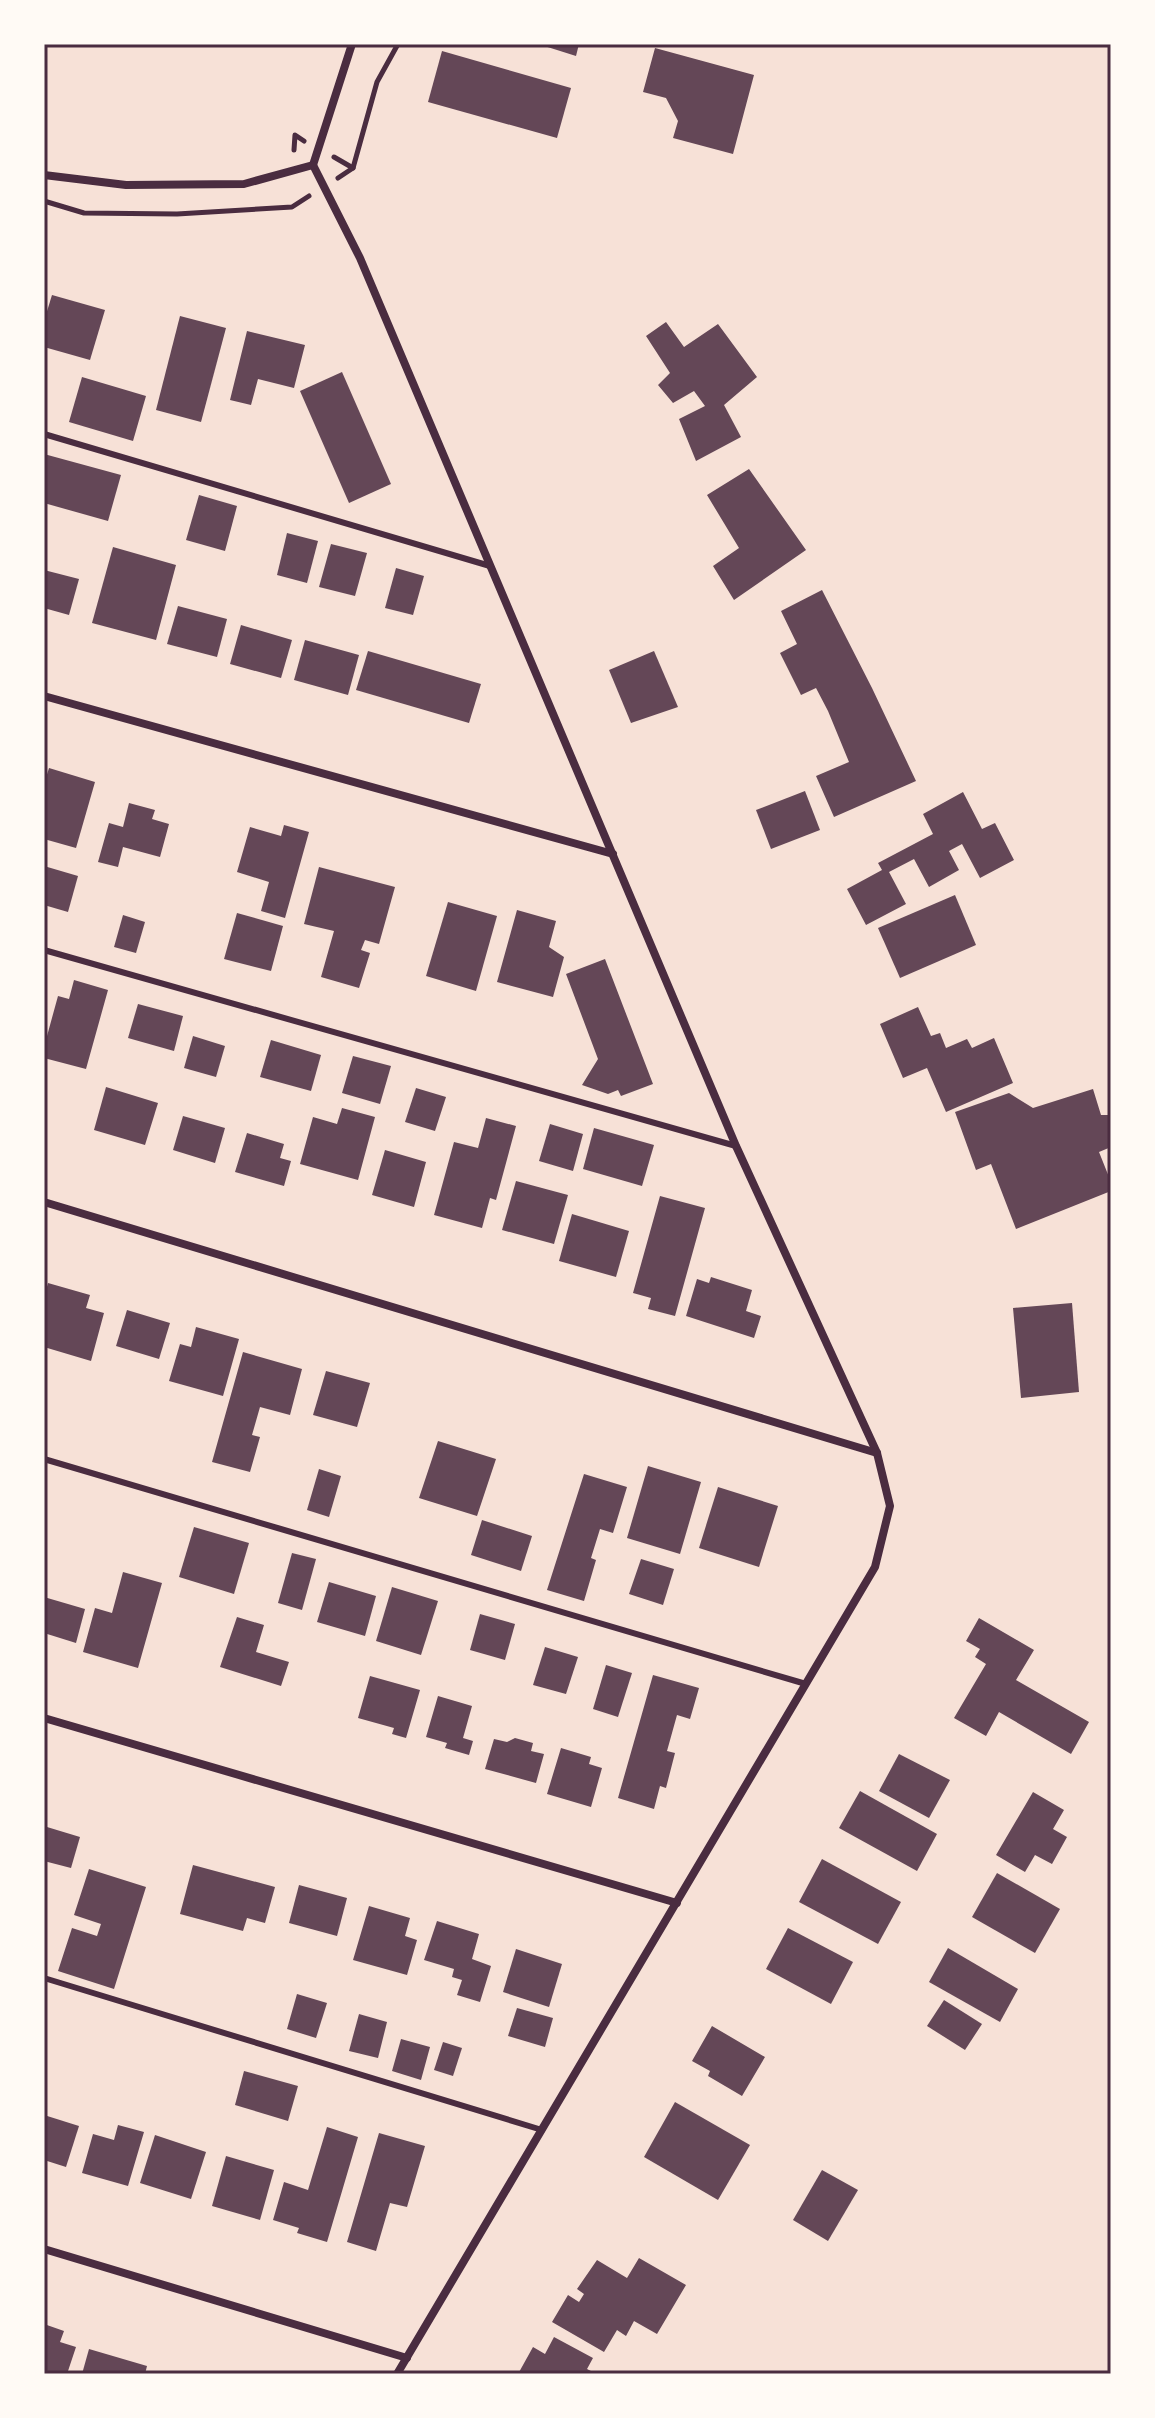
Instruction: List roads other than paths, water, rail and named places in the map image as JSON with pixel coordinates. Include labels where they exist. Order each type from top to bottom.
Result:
[{"type":"street","points":[[352,44],[313,165],[360,258],[736,1146],[877,1453],[890,1506],[875,1567],[397,2374]]},
{"type":"street","points":[[44,175],[126,185],[244,184],[313,165]]},
{"type":"street","points":[[44,696],[613,854]]},
{"type":"street","points":[[44,1202],[877,1453]]},
{"type":"street","points":[[44,1718],[677,1903]]},
{"type":"street","points":[[44,2249],[407,2358]]},
{"type":"lane","points":[[44,434],[490,566]]},
{"type":"lane","points":[[44,950],[736,1146]]},
{"type":"lane","points":[[44,1459],[806,1684]]},
{"type":"lane","points":[[44,1978],[542,2130]]}]
